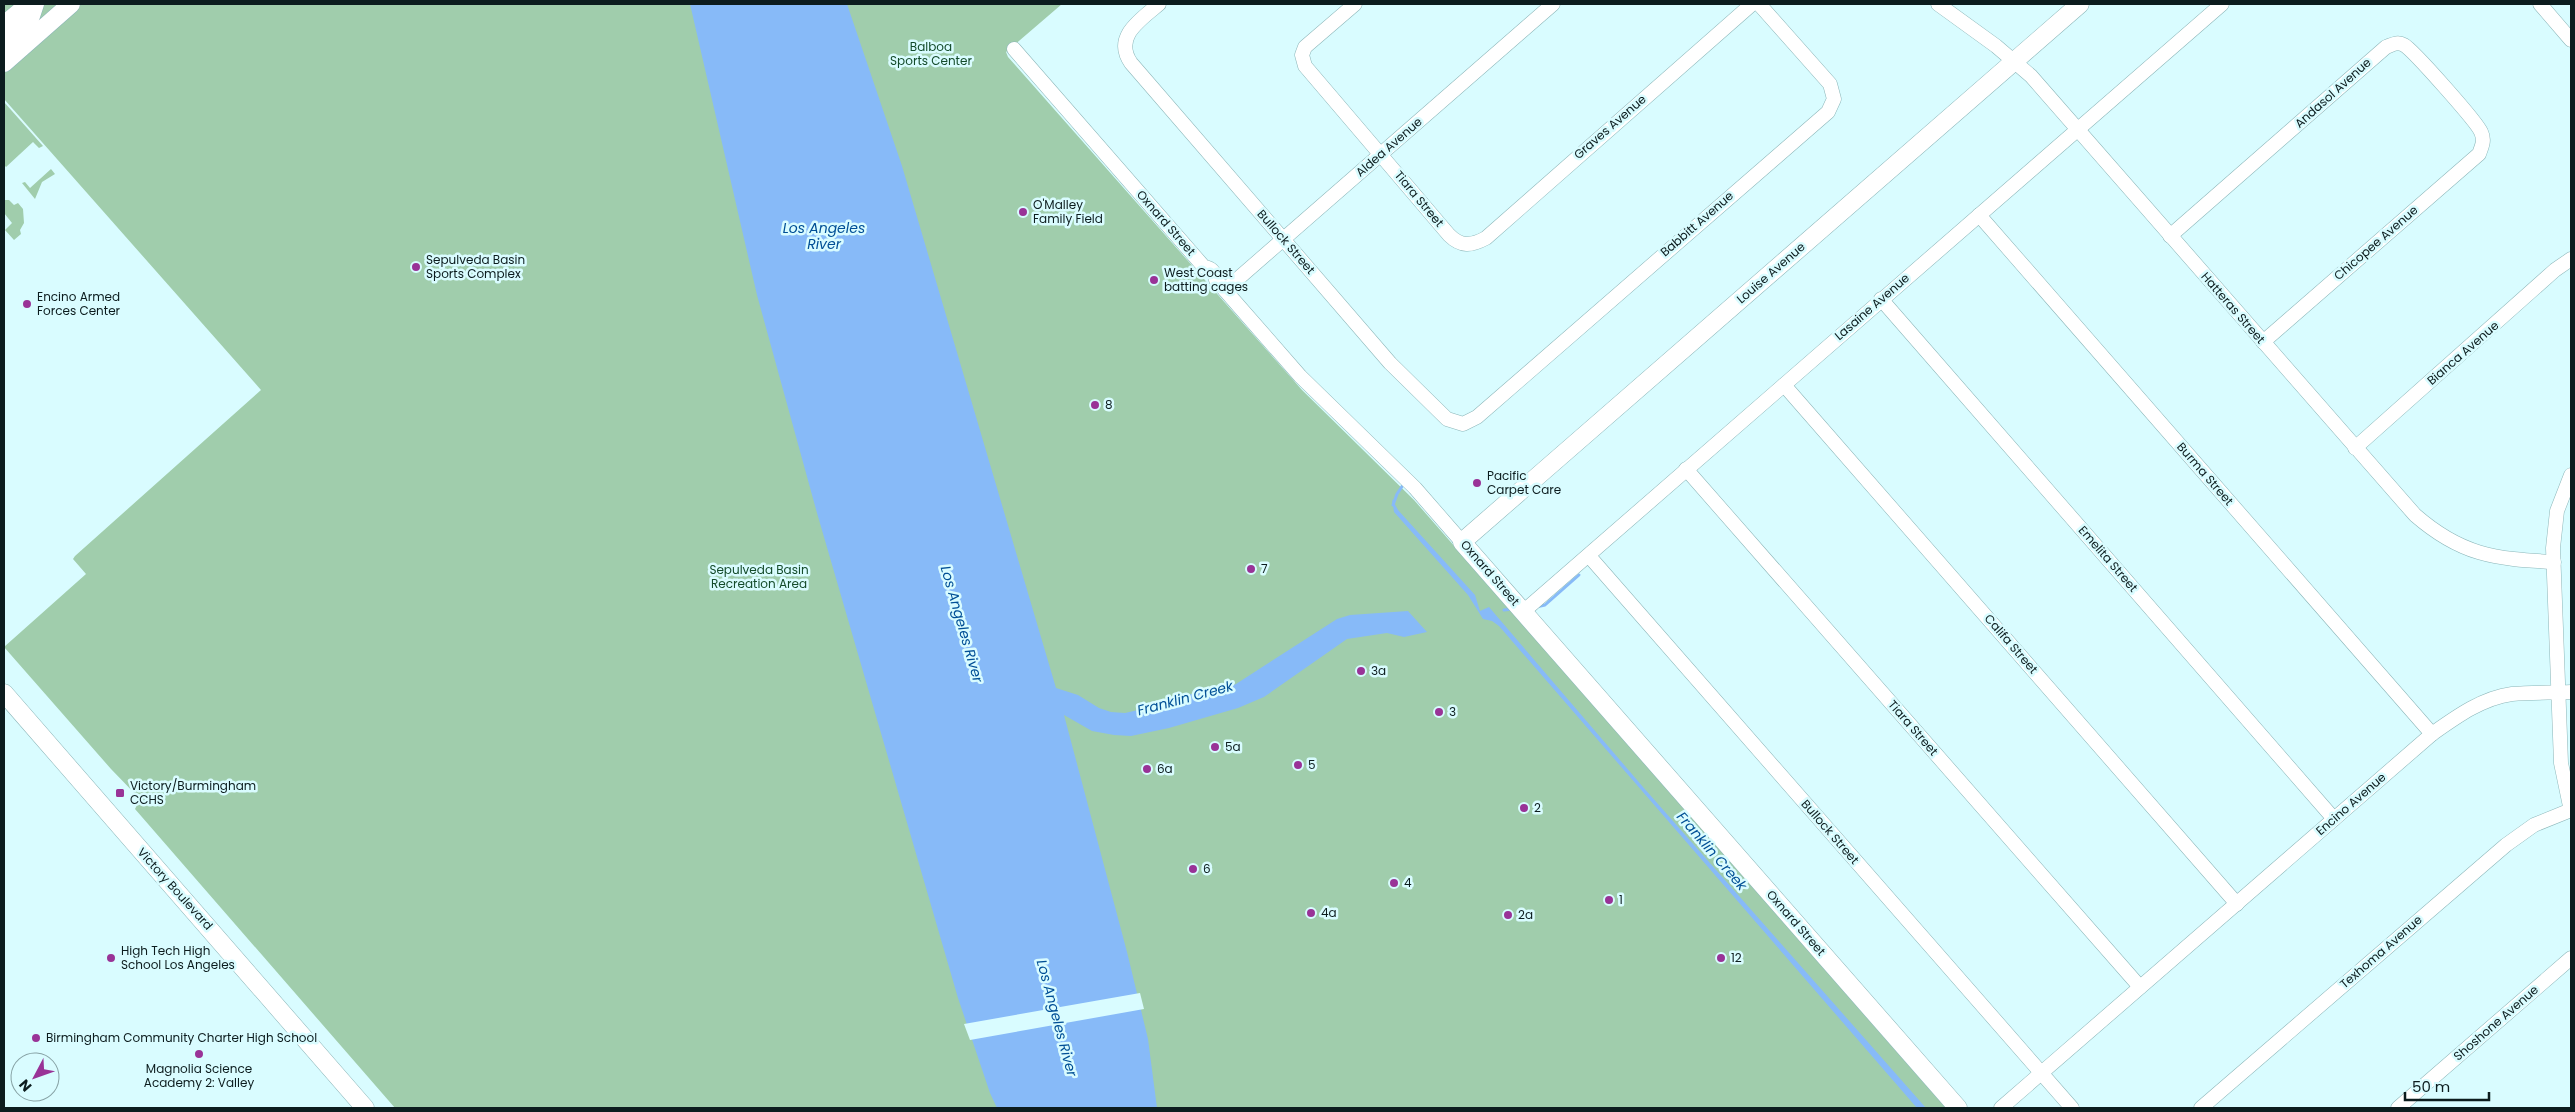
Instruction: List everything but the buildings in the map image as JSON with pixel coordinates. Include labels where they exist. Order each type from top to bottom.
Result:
[{"type":"main road","points":[[4,25],[29,4]]},
{"type":"main road","points":[[4,45],[29,22],[35,4]]},
{"type":"main road","points":[[4,63],[71,4]]},
{"type":"main road","name":"Louise Avenue","points":[[1462,542],[2080,4]]},
{"type":"main road","name":"Oxnard Street","points":[[1462,542],[1958,1108]]},
{"type":"main road","name":"Victory Boulevard","points":[[4,693],[362,1107]]},
{"type":"street","name":"Bullock Street","points":[[1159,4],[1133,26],[1126,36],[1124,47],[1131,63],[1390,363],[1447,419],[1463,424]]},
{"type":"street","name":"Tiara Street","points":[[1355,4],[1312,39],[1302,55],[1305,66],[1449,235],[1456,242],[1466,245]]},
{"type":"street","name":"Aldea Avenue","points":[[1225,290],[1554,4]]},
{"type":"street","name":"Graves Avenue","points":[[1466,245],[1486,238],[1752,4]]},
{"type":"street","name":"Babbitt Avenue","points":[[1463,424],[1477,417],[1828,112],[1834,99],[1830,84],[1760,4]]},
{"type":"street","name":"Hatteras Street","points":[[1938,4],[2031,76],[2415,515],[2449,540],[2473,552],[2501,559],[2554,562]]},
{"type":"street","name":"Lasaine Avenue","points":[[1524,611],[2222,4]]},
{"type":"street","points":[[2540,4],[2571,40]]},
{"type":"street","name":"Andasol Avenue","points":[[2170,236],[2379,52],[2396,43],[2402,44],[2421,59],[2477,124],[2484,142]]},
{"type":"street","name":"Oxnard Street","points":[[1014,49],[1204,267],[1211,268],[1216,274],[1216,280],[1300,376],[1415,488],[1462,542]]},
{"type":"street","name":"Chicopee Avenue","points":[[2263,342],[2456,173],[2470,163],[2479,154],[2484,142]]},
{"type":"street","name":"Burma Street","points":[[1979,215],[2432,734]]},
{"type":"street","name":"Bianca Avenue","points":[[2355,448],[2555,270],[2571,259]]},
{"type":"street","name":"Emelita Street","points":[[1881,299],[2334,819]]},
{"type":"street","name":"Califa Street","points":[[1784,385],[2237,904]]},
{"type":"street","name":"Tiara Street","points":[[1686,469],[2140,987]]},
{"type":"street","points":[[2571,475],[2557,511],[2554,562],[2564,692],[2561,763],[2571,810]]},
{"type":"street","name":"Bullock Street","points":[[1589,556],[2072,1108]]},
{"type":"street","name":"Encino Avenue","points":[[2001,1108],[2432,734],[2458,715],[2495,699],[2511,694],[2564,692]]},
{"type":"street","name":"Texhoma Avenue","points":[[2201,1108],[2506,845],[2534,825],[2571,810]]},
{"type":"street","name":"Shoshone Avenue","points":[[2398,1108],[2571,958]]},
{"type":"green space","name":"Sepulveda Basin Recreation Area","points":[[4,4],[1062,4],[1006,52],[1008,57],[1302,390],[1414,500],[1946,1108],[395,1108],[135,809],[140,799],[111,769],[4,647],[86,574],[73,559],[75,556],[261,390],[4,99]]},
{"type":"green space","points":[[4,102],[43,146],[39,148],[33,142],[6,167],[4,165]]},
{"type":"green space","points":[[51,169],[55,174],[42,182],[35,199],[22,183],[25,182],[30,188]]},
{"type":"green space","points":[[4,200],[9,200],[14,205],[18,203],[23,209],[24,223],[20,230],[21,234],[14,240],[5,230],[12,223],[4,213]]},
{"type":"water","points":[[690,4],[847,4],[902,166],[1056,688],[1078,695],[1099,708],[1111,712],[1125,713],[1200,692],[1216,692],[1236,684],[1337,619],[1350,615],[1408,611],[1427,632],[1404,637],[1387,633],[1347,639],[1264,697],[1238,708],[1169,728],[1131,736],[1114,735],[1092,731],[1064,715],[1127,952],[1148,1039],[1157,1108],[997,1108],[990,1093],[958,998],[817,513],[757,295]]},
{"type":"water","points":[[1392,499],[1398,510],[1475,595],[1480,611],[1489,607],[1643,787],[1926,1108],[1917,1108],[1499,626],[1492,621],[1483,619],[1468,595],[1394,512]]},
{"type":"pier","points":[[1140,993],[1144,1009],[970,1040],[964,1024]]},
{"type":"waterway","points":[[1393,505],[1397,494],[1405,482]]},
{"type":"waterway","points":[[1536,607],[1545,605],[1579,575]]},
{"type":"waterway","points":[[1504,610],[1513,609]]},
{"type":"place","name":"O'Malley Family Field","points":[[1023,212]]},
{"type":"place","name":"Sepulveda Basin Sports Complex","points":[[416,267]]},
{"type":"place","name":"West Coast batting cages","points":[[1154,280]]},
{"type":"place","name":"Encino Armed Forces Center","points":[[27,304]]},
{"type":"place","name":"8","points":[[1095,405]]},
{"type":"place","name":"Pacific Carpet Care","points":[[1477,483]]},
{"type":"place","name":"7","points":[[1251,569]]},
{"type":"place","name":"3a","points":[[1361,671]]},
{"type":"place","name":"3","points":[[1439,712]]},
{"type":"place","name":"5a","points":[[1215,747]]},
{"type":"place","name":"5","points":[[1298,765]]},
{"type":"place","name":"6a","points":[[1147,769]]},
{"type":"place","name":"Victory/Burmingham CCHS","points":[[120,793]]},
{"type":"place","name":"2","points":[[1524,808]]},
{"type":"place","name":"6","points":[[1193,869]]},
{"type":"place","name":"4","points":[[1394,883]]},
{"type":"place","name":"1","points":[[1609,900]]},
{"type":"place","name":"4a","points":[[1311,913]]},
{"type":"place","name":"2a","points":[[1508,915]]},
{"type":"place","name":"High Tech High School Los Angeles","points":[[111,958]]},
{"type":"place","name":"12","points":[[1721,958]]},
{"type":"place","name":"Birmingham Community Charter High School","points":[[36,1038]]},
{"type":"place","name":"Magnolia Science Academy 2: Valley","points":[[199,1054]]},
{"type":"park label","name":"Balboa Sports Center","points":[[931,54]]},
{"type":"water label","name":"Los Angeles River","points":[[824,236]]},
{"type":"water label","name":"Los Angeles River","points":[[962,624]]},
{"type":"water label","name":"Franklin Creek","points":[[1185,698]]},
{"type":"water label","name":"Franklin Creek","points":[[1712,851]]},
{"type":"water label","name":"Los Angeles River","points":[[1057,1018]]}]
